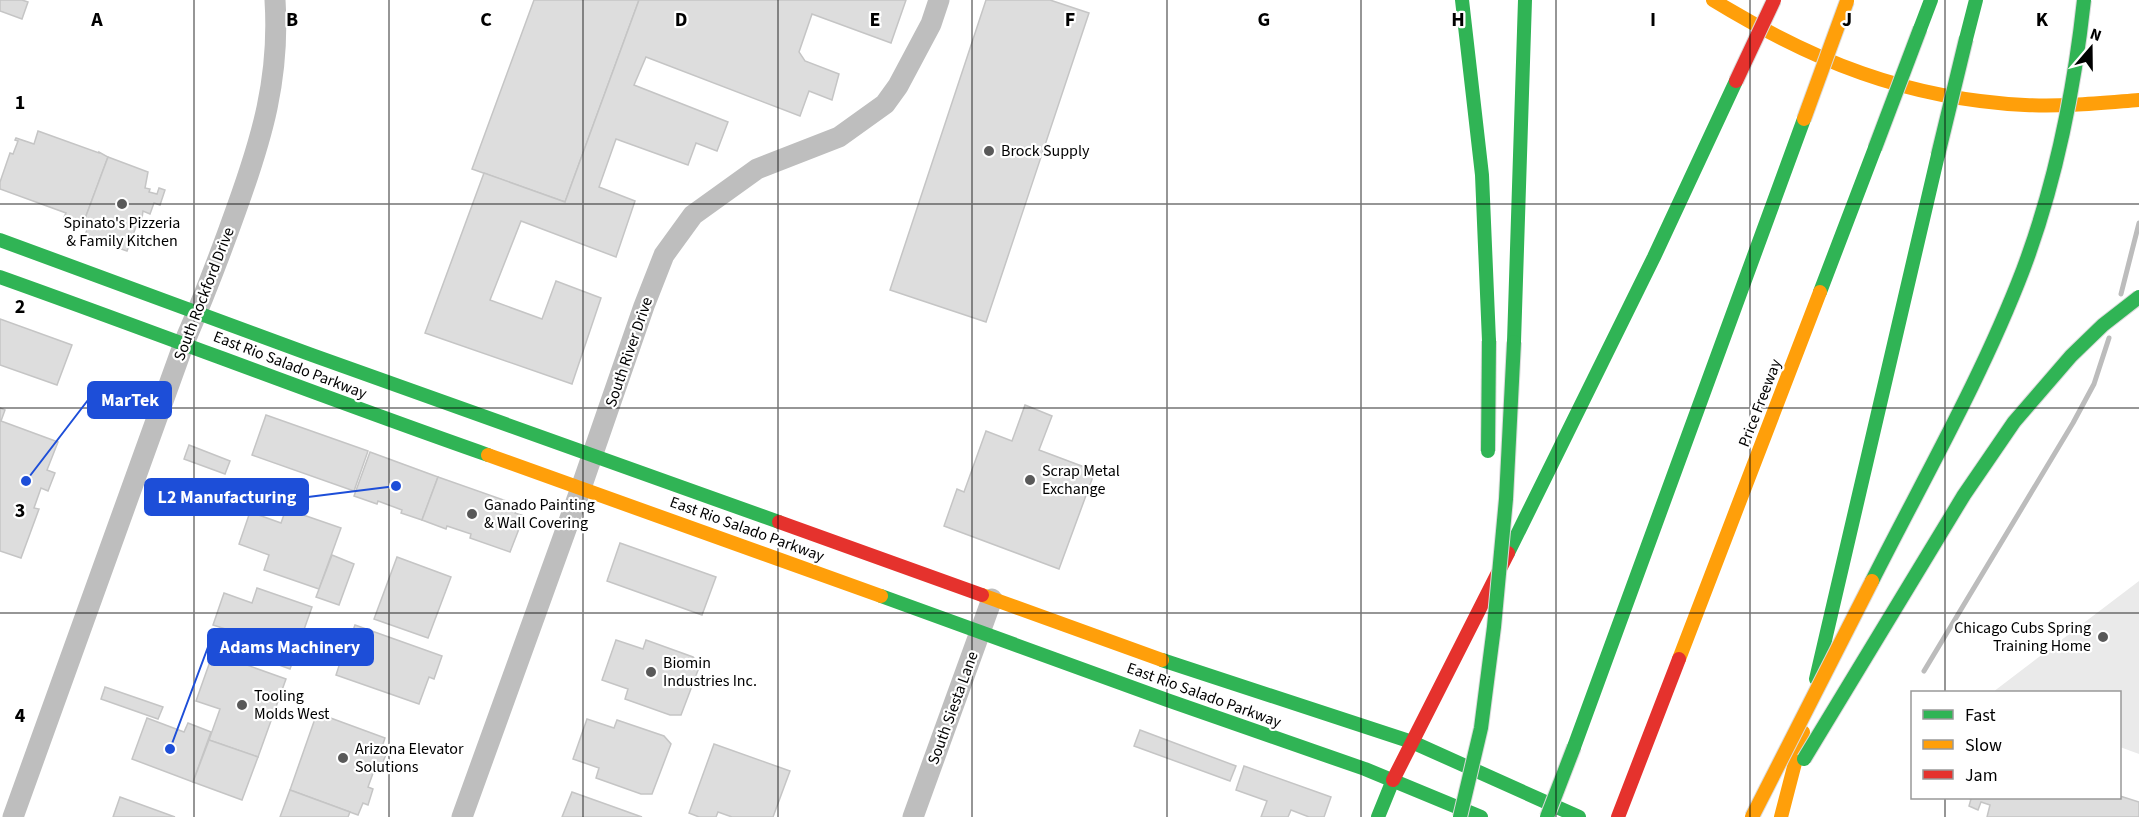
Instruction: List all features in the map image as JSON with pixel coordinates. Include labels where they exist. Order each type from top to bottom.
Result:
[{"type":"main road","points":[[1462,0],[1482,175],[1489,341],[1488,466]]},
{"type":"main road","points":[[1460,817],[1480,729],[1496,606],[1509,456],[1525,0]]},
{"type":"main road","points":[[1713,0],[1748,23],[1811,56],[1855,73],[1902,87],[1949,97],[2023,106],[2070,106],[2139,100]]},
{"type":"main road","points":[[1378,817],[1393,780],[1566,439],[1774,0]]},
{"type":"main road","name":"Price Freeway","points":[[1618,817],[1931,0]]},
{"type":"main road","points":[[1781,817],[1856,514],[1895,330],[1976,0]]},
{"type":"main road","points":[[1752,817],[1982,365],[2013,296],[2036,236],[2062,142],[2075,78],[2084,0]]},
{"type":"main road","points":[[1547,817],[1847,1]]},
{"type":"main road","name":"East Rio Salado Parkway","points":[[0,240],[593,456],[1211,677],[1412,742],[1579,817]]},
{"type":"main road","name":"East Rio Salado Parkway","points":[[0,277],[372,414],[1393,780],[1481,817]]},
{"type":"main road","points":[[1769,817],[1933,545],[1997,444],[2029,401],[2066,360],[2108,321],[2139,297]]},
{"type":"main road","points":[[1475,648],[1482,573]]},
{"type":"main road","points":[[1454,817],[1463,745]]},
{"type":"street","name":"South Rockford Drive","points":[[13,817],[184,343],[218,259],[263,128],[271,93],[275,58],[275,0]]},
{"type":"street","name":"South River Drive","points":[[462,817],[664,255],[693,215],[758,169],[839,137],[885,104],[898,86],[925,34],[939,0]]},
{"type":"street","name":"South Siesta Lane","points":[[913,817],[992,598]]},
{"type":"shaded area","name":"Chicago Cubs Spring Training Home","points":[[2139,581],[2139,754],[2121,747],[2121,691],[1994,691]]},
{"type":"building","points":[[0,0],[28,2],[22,19],[0,11]]},
{"type":"building","points":[[534,0],[639,0],[565,202],[472,169]]},
{"type":"building","points":[[639,0],[906,0],[891,43],[812,14],[799,52],[805,61],[839,74],[832,100],[809,91],[800,116],[646,57],[634,85],[728,122],[717,151],[696,143],[688,165],[616,139],[599,187],[635,201],[616,257],[521,221],[490,300],[542,319],[556,281],[601,298],[572,384],[425,333],[484,173],[565,202]]},
{"type":"building","name":"Brock Supply","points":[[986,0],[1050,0],[1089,13],[986,322],[890,290]]},
{"type":"building","points":[[38,131],[108,157],[83,224],[64,217],[66,213],[0,189],[0,182],[10,153],[13,154],[18,141],[15,140],[16,138],[34,144]]},
{"type":"building","name":"Spinato's Pizzeria & Family Kitchen","points":[[108,157],[148,172],[145,188],[150,189],[149,192],[157,194],[159,188],[165,190],[160,205],[154,203],[150,214],[143,211],[141,225],[137,224],[127,251],[85,236],[88,226],[83,224]]},
{"type":"building","points":[[0,319],[72,345],[57,385],[0,365]]},
{"type":"building","name":"Scrap Metal Exchange","points":[[1025,405],[1052,416],[1039,450],[1095,471],[1059,569],[944,526],[957,489],[964,492],[986,431],[1012,441]]},
{"type":"building","points":[[0,408],[5,410],[1,421],[58,442],[47,470],[55,473],[48,491],[41,488],[34,508],[39,509],[21,558],[0,551]]},
{"type":"building","points":[[266,415],[368,451],[354,491],[252,455]]},
{"type":"building","points":[[189,445],[230,461],[225,474],[184,459]]},
{"type":"building","points":[[370,452],[438,477],[422,520],[401,513],[402,510],[378,501],[377,504],[354,496]]},
{"type":"building","name":"Ganado Painting & Wall Covering","points":[[438,477],[518,505],[515,513],[524,516],[510,552],[470,538],[471,534],[447,526],[446,529],[422,520]]},
{"type":"building","points":[[286,509],[341,528],[319,589],[264,570],[269,555],[239,544],[250,512],[281,523]]},
{"type":"building","points":[[620,543],[716,577],[702,615],[607,581]]},
{"type":"building","points":[[332,555],[354,564],[339,605],[316,597]]},
{"type":"building","points":[[397,557],[451,577],[428,638],[374,619]]},
{"type":"building","points":[[257,588],[312,607],[290,669],[235,649],[241,634],[213,625],[224,593],[252,603]]},
{"type":"building","points":[[355,625],[442,656],[434,679],[429,677],[419,704],[336,675],[342,657],[333,653],[338,637],[349,641]]},
{"type":"building","name":"Biomin Industries Inc.","points":[[616,640],[643,649],[646,640],[693,657],[700,665],[681,715],[670,715],[625,699],[628,689],[602,680]]},
{"type":"building","name":"Tooling Molds West","points":[[213,653],[286,679],[258,757],[209,740],[220,709],[196,701]]},
{"type":"building","points":[[105,687],[163,707],[158,719],[101,699]]},
{"type":"building","name":"Arizona Elevator Solutions","points":[[317,713],[385,738],[381,750],[387,752],[381,767],[376,765],[368,787],[373,789],[368,805],[363,803],[358,815],[290,790]]},
{"type":"building","points":[[147,718],[184,732],[188,723],[211,732],[193,782],[132,759]]},
{"type":"building","points":[[587,719],[614,728],[617,720],[664,736],[671,744],[652,794],[641,794],[596,778],[599,768],[573,759]]},
{"type":"building","points":[[1140,730],[1236,766],[1230,781],[1134,746]]},
{"type":"building","points":[[209,740],[258,757],[242,800],[193,782]]},
{"type":"building","points":[[714,744],[790,771],[773,817],[732,817],[718,812],[716,817],[699,817],[689,813]]},
{"type":"building","points":[[1244,766],[1331,797],[1324,817],[1309,817],[1291,810],[1288,817],[1261,817],[1267,801],[1236,790]]},
{"type":"building","points":[[290,790],[350,812],[348,817],[280,817]]},
{"type":"building","points":[[572,792],[642,817],[562,817]]},
{"type":"building","points":[[2121,796],[2139,802],[2139,817],[1987,817],[1990,805],[1981,802],[1978,810],[1969,806],[1971,799],[2121,799]]},
{"type":"building","points":[[120,797],[175,817],[113,817]]},
{"type":"waterway","points":[[2121,294],[2139,223]]},
{"type":"waterway","points":[[1924,671],[2073,423],[2094,384],[2109,338]]},
{"type":"traffic: fast","points":[[1462,0],[1482,175],[1489,341]]},
{"type":"traffic: fast","points":[[1514,342],[1525,0]]},
{"type":"traffic: fast","points":[[1920,29],[1931,0]]},
{"type":"traffic: fast","points":[[1966,39],[1976,0]]},
{"type":"traffic: fast","points":[[1872,581],[1971,388],[2023,270],[2045,204],[2062,136],[2075,69],[2084,0]]},
{"type":"traffic: fast","points":[[1875,148],[1920,29]]},
{"type":"traffic: fast","points":[[1938,155],[1966,39]]},
{"type":"traffic: fast","points":[[1508,553],[1654,257],[1736,81]]},
{"type":"traffic: fast","points":[[1574,747],[1804,119]]},
{"type":"traffic: fast","points":[[1820,292],[1875,148]]},
{"type":"traffic: fast","points":[[1816,679],[1938,155]]},
{"type":"traffic: fast","points":[[0,240],[312,355],[779,522]]},
{"type":"traffic: fast","points":[[0,277],[488,455]]},
{"type":"traffic: fast","points":[[1804,759],[1964,495],[2014,422],[2071,356],[2103,325],[2139,297]]},
{"type":"traffic: fast","points":[[1488,451],[1489,341]]},
{"type":"traffic: fast","points":[[1460,817],[1481,728],[1494,627],[1506,499],[1514,342]]},
{"type":"traffic: fast","points":[[881,596],[1365,769],[1481,817]]},
{"type":"traffic: fast","points":[[1162,660],[1412,742],[1579,817]]},
{"type":"traffic: fast","points":[[1547,817],[1574,747]]},
{"type":"traffic: fast","points":[[1378,817],[1393,780]]},
{"type":"traffic: slow","points":[[1713,0],[1750,22],[1824,58],[1862,73],[1940,95],[2025,105],[2139,100]]},
{"type":"traffic: slow","points":[[1804,119],[1847,1]]},
{"type":"traffic: slow","points":[[1679,659],[1820,292]]},
{"type":"traffic: slow","points":[[488,455],[881,596]]},
{"type":"traffic: slow","points":[[1752,817],[1872,581]]},
{"type":"traffic: slow","points":[[982,595],[1162,660]]},
{"type":"traffic: slow","points":[[1781,817],[1803,732]]},
{"type":"traffic: jam","points":[[1736,81],[1774,0]]},
{"type":"traffic: jam","points":[[779,522],[982,595]]},
{"type":"traffic: jam","points":[[1393,780],[1508,553]]},
{"type":"traffic: jam","points":[[1618,817],[1679,659]]},
{"type":"place","name":"Brock Supply","points":[[989,151]]},
{"type":"place","name":"Spinato's Pizzeria & Family Kitchen","points":[[122,204]]},
{"type":"place","name":"Scrap Metal Exchange","points":[[1030,480]]},
{"type":"place","name":"MarTek","points":[[26,481]]},
{"type":"place","name":"L2 Manufacturing","points":[[396,486]]},
{"type":"place","name":"Ganado Painting & Wall Covering","points":[[472,514]]},
{"type":"place","name":"Chicago Cubs Spring Training Home","points":[[2103,637]]},
{"type":"place","name":"Biomin Industries Inc.","points":[[651,672]]},
{"type":"place","name":"Tooling Molds West","points":[[242,705]]},
{"type":"place","name":"Adams Machinery","points":[[170,749]]},
{"type":"place","name":"Arizona Elevator Solutions","points":[[343,758]]}]
